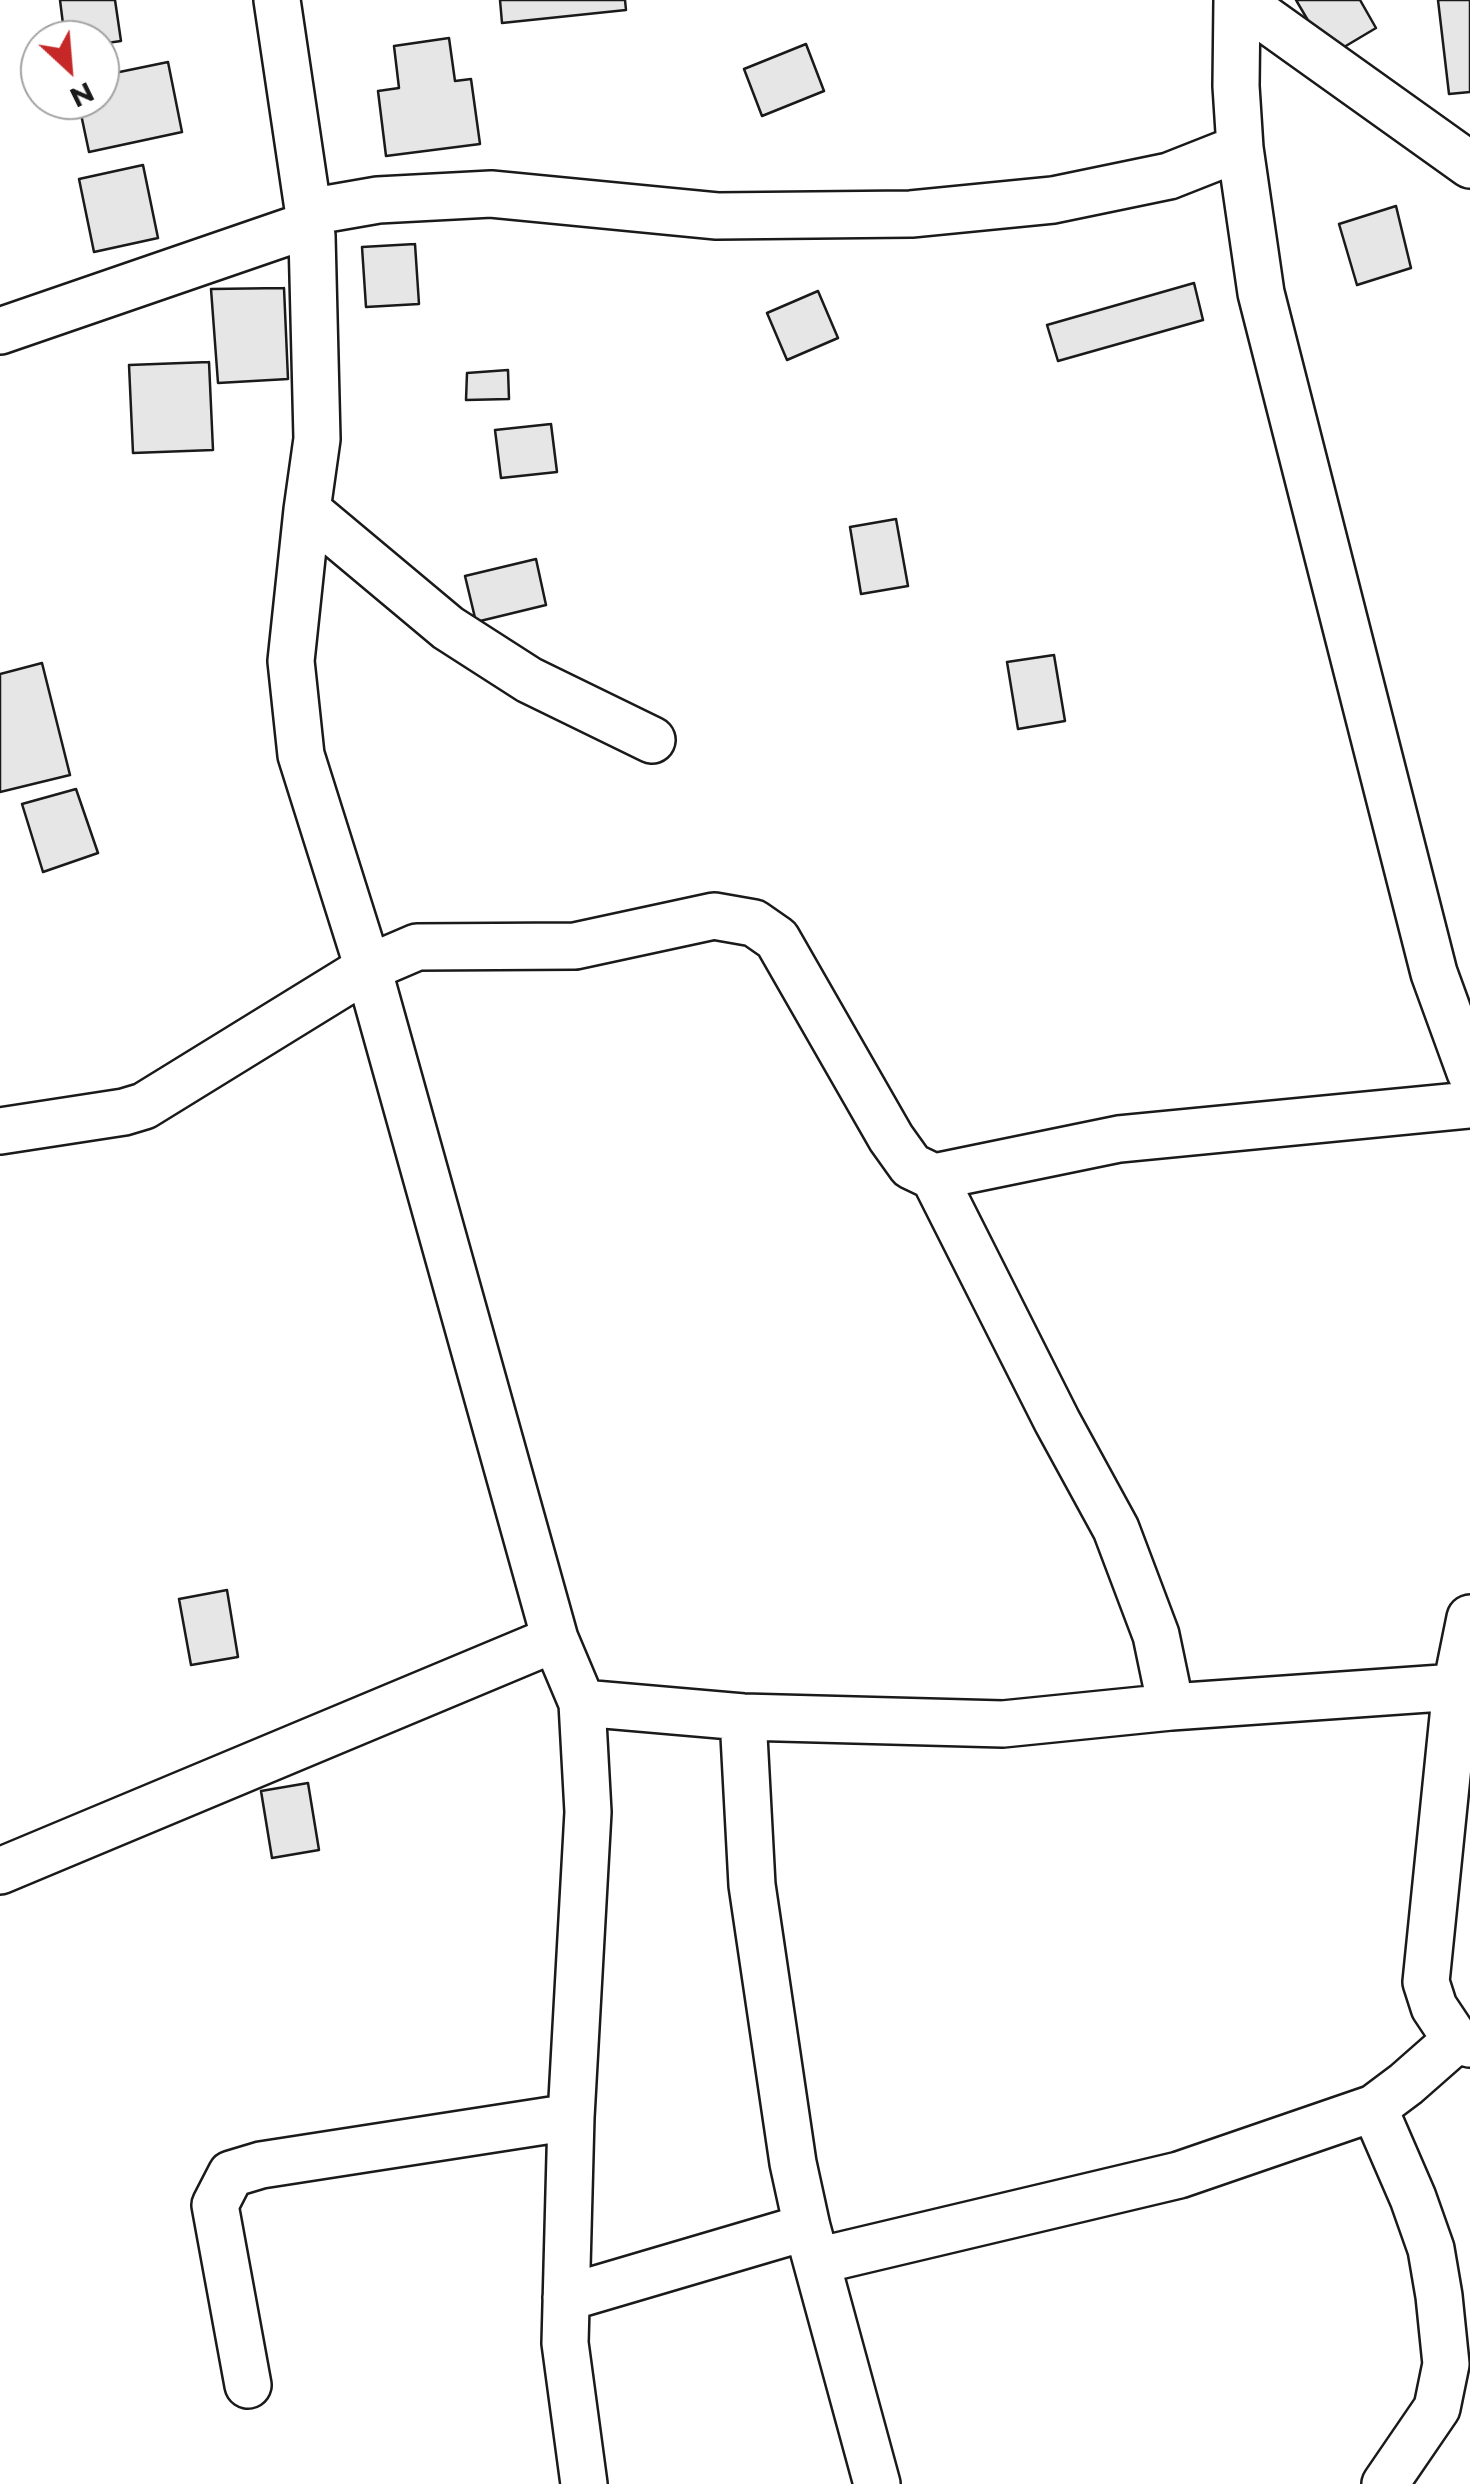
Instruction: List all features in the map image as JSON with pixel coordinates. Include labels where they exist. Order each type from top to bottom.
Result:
[{"type":"street","points":[[277,0],[310,218],[316,439],[291,661],[301,755],[368,968],[554,1639],[582,1702],[588,1812],[570,2117],[565,2343],[584,2484]]},
{"type":"street","points":[[1238,0],[1236,86],[1240,148],[1262,294],[1434,973],[1470,1072]]},
{"type":"street","points":[[1238,0],[1470,165]]},
{"type":"street","points":[[0,330],[310,218],[378,200],[490,194],[717,216],[911,214],[1054,200],[1169,176],[1240,148]]},
{"type":"street","points":[[307,510],[448,628],[529,680],[652,740]]},
{"type":"street","points":[[0,1131],[144,1106],[368,968],[416,947],[575,946],[714,916],[754,922],[777,939],[891,1138],[912,1166],[934,1177],[1056,1421],[1116,1529],[1156,1635],[1172,1707]]},
{"type":"street","points":[[934,1177],[1119,1139],[1470,1105]]},
{"type":"street","points":[[566,2298],[812,2244],[1180,2175],[1374,2108],[1463,2042],[1434,2008],[1426,1982],[1470,1618]]},
{"type":"street","points":[[0,1871],[554,1639]]},
{"type":"street","points":[[582,1702],[743,1716],[1003,1724],[1172,1707],[1463,1688]]},
{"type":"street","points":[[743,1716],[752,1885],[793,2163],[877,2484]]},
{"type":"street","points":[[1374,2108],[1414,2198],[1430,2249],[1446,2364],[1437,2408],[1385,2484]]},
{"type":"street","points":[[248,2384],[216,2205],[231,2174],[260,2165],[570,2117]]},
{"type":"building","points":[[60,0],[115,0],[118,20],[62,20]]},
{"type":"building","points":[[500,0],[625,0],[626,10],[502,23]]},
{"type":"building","points":[[1296,0],[1360,0],[1376,28],[1329,56]]},
{"type":"building","points":[[1438,0],[1470,0],[1470,92],[1449,94]]},
{"type":"building","points":[[449,38],[455,81],[471,79],[480,144],[386,156],[378,91],[399,88],[394,46]]},
{"type":"building","points":[[806,44],[824,91],[762,116],[744,69]]},
{"type":"building","points":[[168,62],[182,132],[89,152],[82,120],[120,120],[120,72]]},
{"type":"building","points":[[143,165],[158,238],[94,252],[79,179]]},
{"type":"building","points":[[1396,206],[1411,268],[1357,285],[1339,224]]},
{"type":"building","points":[[415,244],[419,304],[366,307],[362,247]]},
{"type":"building","points":[[1194,283],[1203,320],[1058,361],[1047,325]]},
{"type":"building","points":[[284,288],[288,379],[218,383],[211,289]]},
{"type":"building","points":[[818,291],[838,338],[787,360],[767,313]]},
{"type":"building","points":[[209,362],[213,450],[133,453],[129,365]]},
{"type":"building","points":[[508,370],[509,399],[466,400],[467,373]]},
{"type":"building","points":[[551,424],[557,472],[501,478],[495,430]]},
{"type":"building","points":[[896,519],[908,586],[861,594],[850,527]]},
{"type":"building","points":[[536,559],[546,605],[476,622],[465,576]]},
{"type":"building","points":[[1054,655],[1065,721],[1018,729],[1007,662]]},
{"type":"building","points":[[42,663],[70,775],[0,792],[0,674]]},
{"type":"building","points":[[76,789],[98,853],[43,872],[22,804]]},
{"type":"building","points":[[227,1590],[238,1657],[191,1665],[179,1599]]},
{"type":"building","points":[[308,1783],[319,1850],[272,1858],[261,1791]]}]
